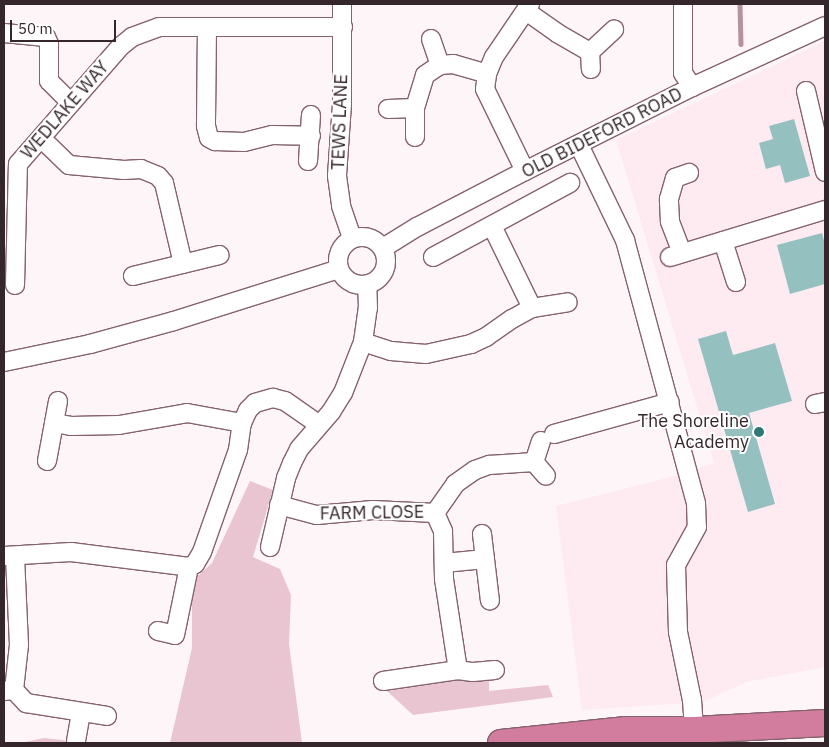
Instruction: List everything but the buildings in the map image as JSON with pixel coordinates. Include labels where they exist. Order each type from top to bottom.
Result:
[{"type":"highway","points":[[501,743],[626,730],[693,737],[825,723]]},
{"type":"street","name":"TEWS LANE","points":[[342,4],[342,104],[337,176],[341,206],[352,238]]},
{"type":"street","points":[[683,4],[683,73],[692,87]]},
{"type":"street","points":[[525,171],[486,90],[487,74],[494,57],[528,7],[591,61],[614,30]]},
{"type":"street","points":[[207,26],[206,126],[209,138],[215,141],[244,142],[272,135],[311,136]]},
{"type":"street","name":"WEDLAKE WAY","points":[[16,285],[11,164],[42,140],[71,103],[121,46],[132,37],[159,27],[342,28]]},
{"type":"street","name":"OLD BIDEFORD ROAD","points":[[383,248],[525,171],[692,87],[823,32]]},
{"type":"street","points":[[4,34],[46,38],[49,44],[49,81],[71,103]]},
{"type":"street","points":[[431,39],[440,65]]},
{"type":"street","points":[[415,137],[414,108],[425,75],[440,65],[453,64],[487,74]]},
{"type":"street","points":[[806,91],[825,172]]},
{"type":"street","points":[[388,109],[414,108]]},
{"type":"street","points":[[308,161],[311,115]]},
{"type":"street","points":[[42,140],[69,164],[124,170],[141,169],[158,176],[164,183],[184,264]]},
{"type":"street","points":[[580,145],[625,240],[696,504],[697,527],[676,565],[678,632],[692,700],[693,737]]},
{"type":"street","points":[[689,173],[674,178],[669,199],[670,221],[676,255],[825,210]]},
{"type":"street","points":[[433,257],[570,183]]},
{"type":"street","points":[[492,226],[532,308]]},
{"type":"street","points":[[352,238],[370,238],[383,248],[386,266],[376,280],[367,285],[348,281],[339,268],[338,258],[341,249],[352,238]]},
{"type":"street","points":[[724,241],[736,282]]},
{"type":"street","points":[[133,276],[220,255]]},
{"type":"street","points":[[4,362],[90,344],[174,321],[339,268]]},
{"type":"street","points":[[270,546],[286,478],[299,449],[318,424],[331,412],[344,393],[363,342],[368,308],[367,285]]},
{"type":"street","points":[[363,342],[390,351],[426,354],[471,344],[532,308],[568,302]]},
{"type":"street","points":[[107,716],[26,703],[9,690],[19,645],[9,556],[71,552],[189,567],[195,564],[202,552],[238,450],[242,423],[248,410],[255,403],[273,398],[285,401],[318,424]]},
{"type":"street","points":[[582,417],[668,398]]},
{"type":"street","points":[[546,476],[534,462],[547,438],[668,398]]},
{"type":"street","points":[[47,461],[58,401]]},
{"type":"street","points":[[54,423],[71,426],[119,425],[187,413],[242,423]]},
{"type":"street","name":"FARM CLOSE","points":[[435,512],[455,484],[475,470],[489,465],[534,462]]},
{"type":"street","name":"FARM CLOSE","points":[[279,504],[317,515],[373,510],[435,512]]},
{"type":"street","name":"FARM CLOSE","points":[[435,512],[443,531],[444,579],[458,670]]},
{"type":"street","points":[[482,534],[490,601]]},
{"type":"street","points":[[444,563],[485,559]]},
{"type":"street","points":[[158,631],[175,635],[189,567]]},
{"type":"street","points":[[383,681],[458,670],[473,672],[495,670]]},
{"type":"street","points":[[76,741],[80,712]]},
{"type":"shaded area","points":[[825,41],[825,667],[746,682],[703,702],[582,710],[556,506],[675,476],[714,463],[616,140]]},
{"type":"shaded area","points":[[250,481],[273,490],[253,557],[280,569],[291,595],[289,644],[302,743],[170,743],[192,648],[192,581],[212,563]]},
{"type":"shaded area","points":[[461,680],[489,680],[489,691],[548,685],[553,697],[413,715],[387,691]]},
{"type":"shaded area","points":[[44,738],[62,740],[76,743],[20,743]]},
{"type":"waterway","points":[[740,4],[741,44]]},
{"type":"place","name":"The Shoreline Academy","points":[[759,432]]}]
